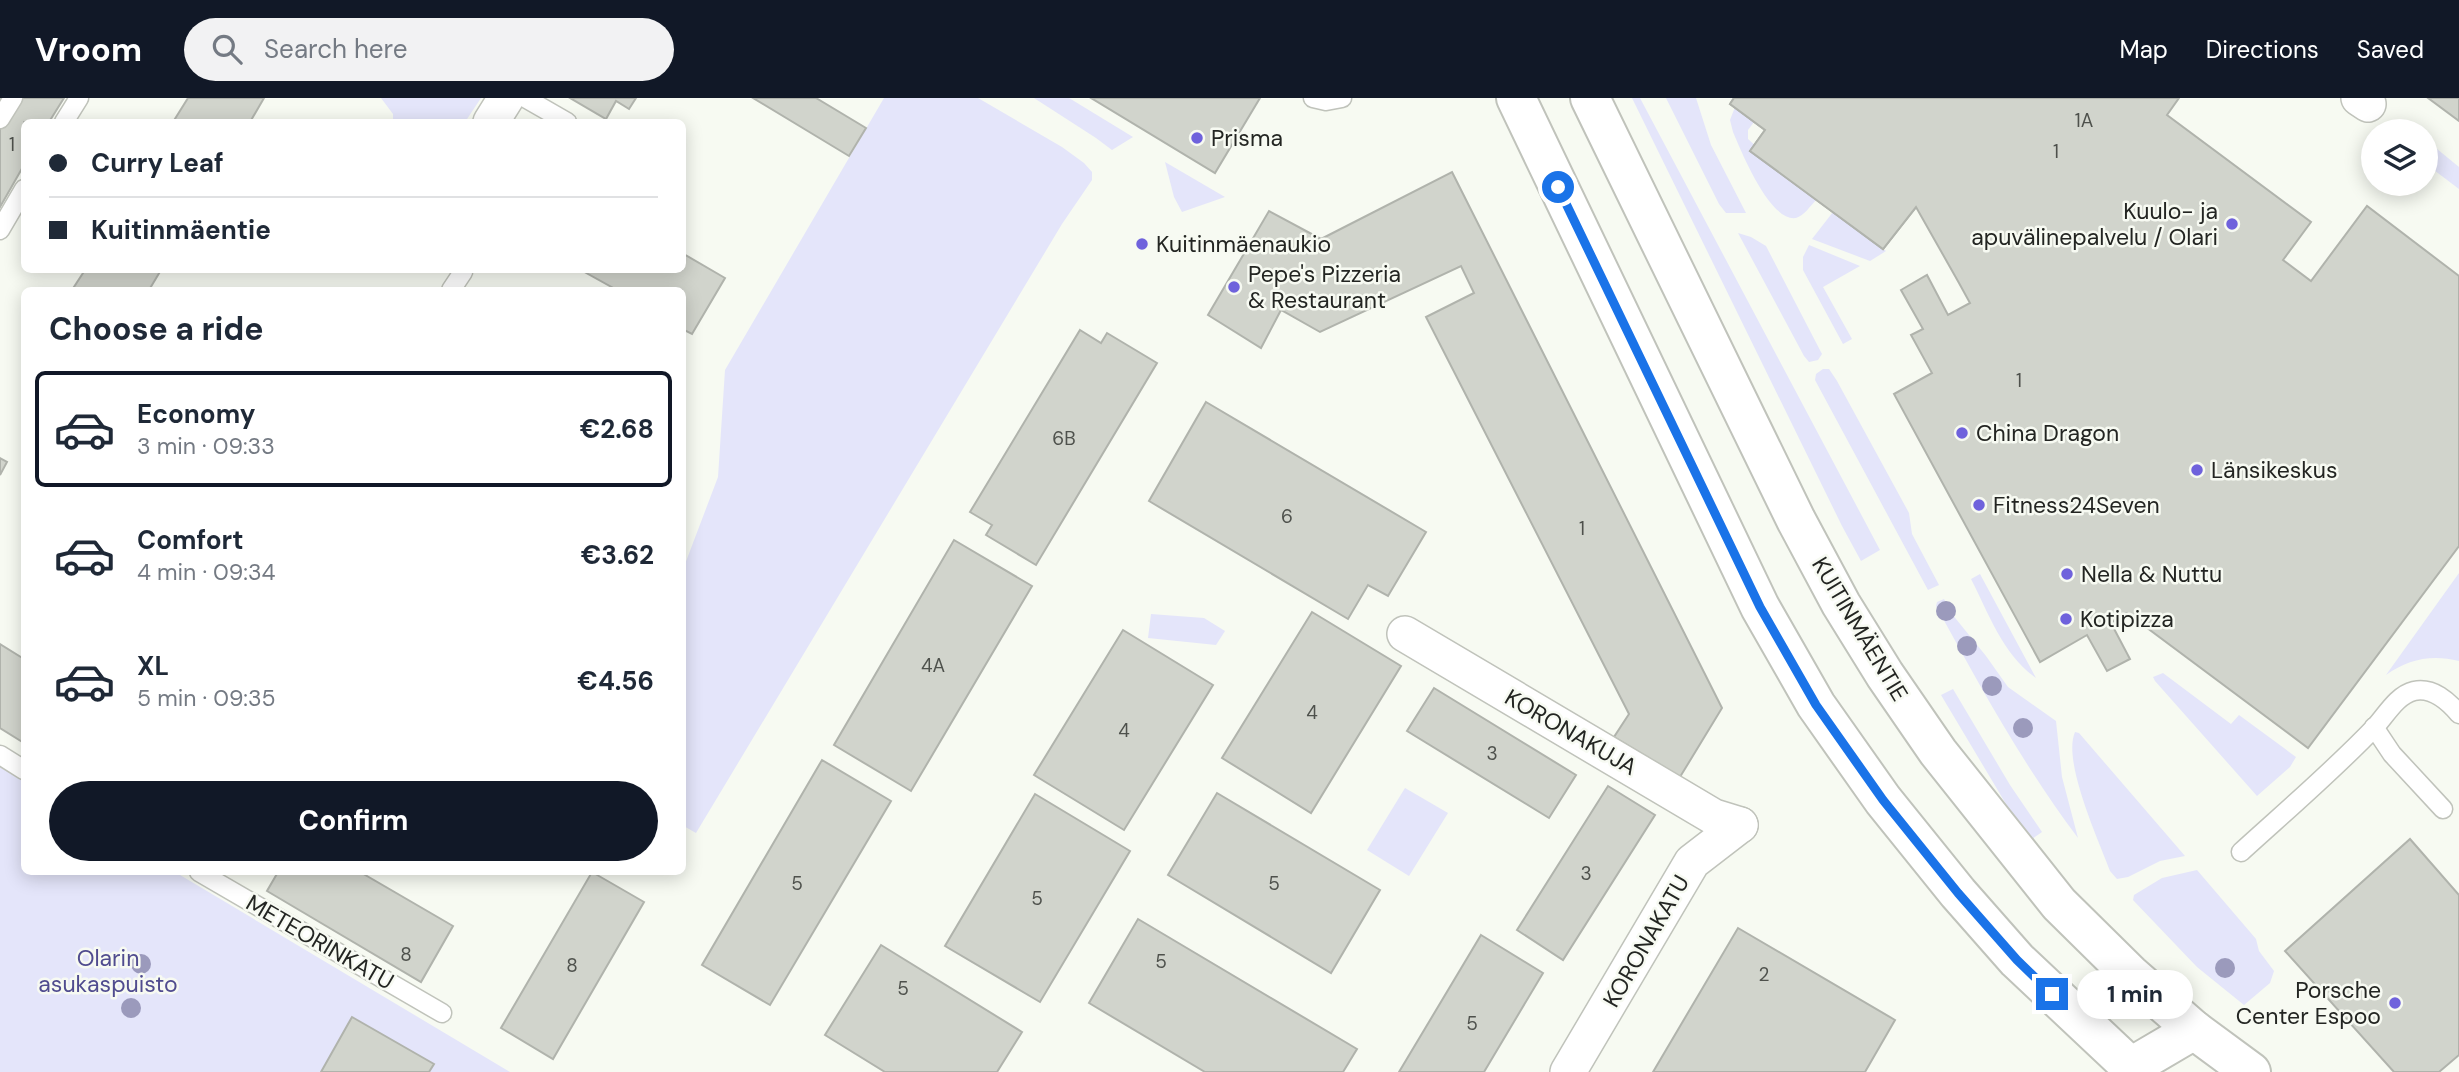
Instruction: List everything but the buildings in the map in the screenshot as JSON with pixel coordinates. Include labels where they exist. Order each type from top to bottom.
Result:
[{"type":"main road","points":[[1516,98],[1760,607],[1816,705],[1883,800],[1958,893],[2017,960],[2132,1071],[2194,1030]]},
{"type":"main road","name":"KUITINMÄENTIE","points":[[1590,98],[1796,520],[1841,604],[1885,676],[1938,752],[2059,904],[2130,974],[2194,1030],[2251,1072]]},
{"type":"main road","points":[[2179,1072],[2194,1030]]},
{"type":"street","points":[[493,119],[506,98]]},
{"type":"street","name":"KORONAKUJA","points":[[1405,634],[1714,817],[1740,825]]},
{"type":"street","name":"KORONAKATU","points":[[1568,1072],[1692,862],[1740,825]]},
{"type":"lane","points":[[0,119],[13,98]]},
{"type":"lane","points":[[66,119],[79,98]]},
{"type":"lane","points":[[525,98],[562,119]]},
{"type":"lane","points":[[0,230],[21,194]]},
{"type":"lane","points":[[2242,852],[2374,727],[2400,698],[2414,691],[2432,691],[2459,714]]},
{"type":"lane","points":[[2374,727],[2392,754],[2443,808]]},
{"type":"lane","points":[[0,755],[21,768]]},
{"type":"lane","name":"METEORINKATU","points":[[203,875],[442,1013]]},
{"type":"green space","points":[[381,98],[481,98],[467,119],[393,119],[393,114]]},
{"type":"green space","points":[[884,98],[978,98],[1062,147],[1092,172],[1092,180],[1062,224],[696,833],[686,827],[686,561],[718,477],[725,370]]},
{"type":"green space","points":[[1034,98],[1069,98],[1133,137],[1112,150]]},
{"type":"green space","points":[[1632,98],[1640,98],[1880,550],[1861,561],[1842,526]]},
{"type":"green space","points":[[1666,98],[1696,98],[1711,145],[1746,213],[1726,213],[1719,204]]},
{"type":"green space","points":[[1735,107],[1754,122],[1748,130],[1748,139],[1816,200],[1799,217],[1786,216],[1776,209],[1758,184],[1733,132],[1730,120]]},
{"type":"green space","points":[[2438,150],[2459,167],[2459,189],[2438,173]]},
{"type":"green space","points":[[1165,162],[1225,197],[1182,212],[1174,197]]},
{"type":"green space","points":[[1833,212],[1886,251],[1870,261],[1812,239]]},
{"type":"green space","points":[[1738,233],[1766,246],[1822,354],[1818,360],[1809,362],[1804,356]]},
{"type":"green space","points":[[1809,245],[1860,266],[1823,287],[1852,339],[1843,344],[1803,270],[1803,257]]},
{"type":"green space","points":[[1823,369],[1829,369],[1837,381],[1909,513],[1912,534],[1939,585],[1928,590],[1815,380],[1816,374]]},
{"type":"green space","points":[[2459,573],[2459,661],[2421,659],[2386,675]]},
{"type":"green space","points":[[1980,574],[2036,678],[2014,658],[1998,633],[1971,579]]},
{"type":"green space","points":[[1944,599],[1952,614],[2008,687],[2056,721],[2062,777],[2078,838],[2021,754],[1969,666],[1936,606],[1937,602]]},
{"type":"green space","points":[[1151,614],[1204,618],[1225,631],[1216,645],[1148,638]]},
{"type":"green space","points":[[2163,673],[2231,724],[2239,715],[2296,757],[2290,767],[2257,796],[2155,681],[2153,677]]},
{"type":"green space","points":[[1953,689],[2010,785],[2042,832],[2032,839],[2006,804],[1941,695]]},
{"type":"green space","points":[[2075,732],[2079,733],[2185,856],[2160,861],[2128,877],[2117,879],[2110,871],[2077,781],[2072,745]]},
{"type":"green space","name":"Olarin asukaspuisto","points":[[0,767],[21,780],[21,875],[180,875],[510,1072],[0,1072]]},
{"type":"green space","points":[[1405,788],[1448,813],[1409,876],[1367,850]]},
{"type":"green space","points":[[2197,870],[2256,939],[2259,951],[2274,971],[2270,983],[2244,1005],[2197,967],[2133,900],[2134,895],[2162,878]]},
{"type":"place","name":"Prisma","points":[[1197,138]]},
{"type":"place","name":"Kuulo- ja apuvälinepalvelu / Olari","points":[[2232,224]]},
{"type":"place","name":"Kuitinmäenaukio","points":[[1142,244]]},
{"type":"place","name":"Pepe's Pizzeria & Restaurant","points":[[1234,287]]},
{"type":"place","name":"China Dragon","points":[[1962,433]]},
{"type":"place","name":"Länsikeskus","points":[[2197,470]]},
{"type":"place","name":"Fitness24Seven","points":[[1979,505]]},
{"type":"place","name":"Nella & Nuttu","points":[[2067,574]]},
{"type":"place","name":"Kotipizza","points":[[2066,619]]},
{"type":"place","name":"Porsche Center Espoo","points":[[2395,1003]]},
{"type":"route","points":[[1558,187],[1760,607],[1816,705],[1883,800],[1958,893],[2017,960],[2052,994]]}]
